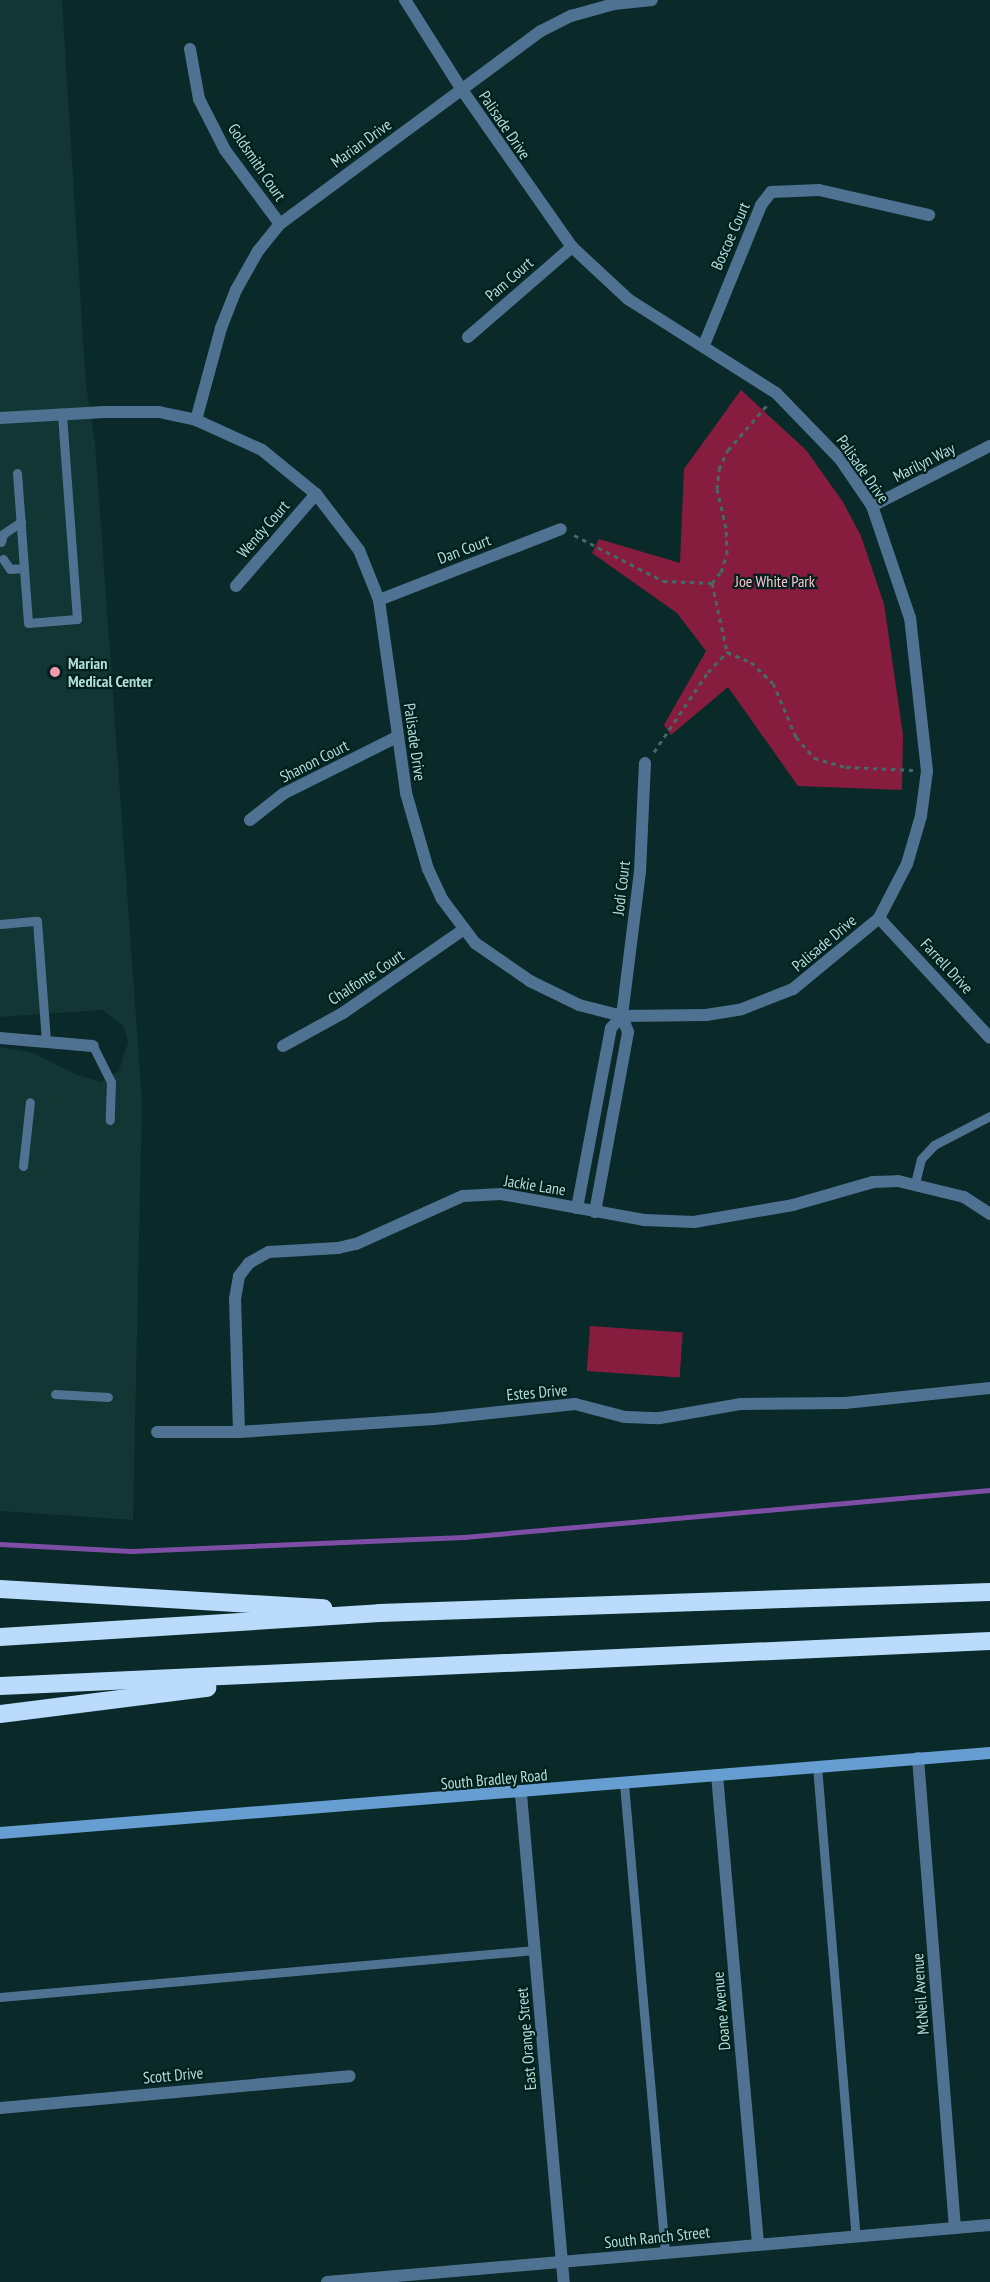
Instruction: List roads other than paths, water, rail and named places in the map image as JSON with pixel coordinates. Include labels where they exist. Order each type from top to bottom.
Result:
[{"type":"highway","points":[[0,1589],[379,1613]]},
{"type":"highway","points":[[0,1637],[379,1613],[990,1592]]},
{"type":"highway","points":[[0,1686],[336,1673],[990,1641]]},
{"type":"highway","points":[[0,1714],[336,1673]]},
{"type":"street","name":"Palisade Drive","points":[[0,418],[62,413],[159,412],[196,420],[262,450],[316,494],[359,550],[379,600],[405,793],[421,850],[442,899],[464,930],[489,955],[538,986],[579,1005],[622,1016],[706,1015],[752,1005],[793,989],[816,974],[879,918],[907,864],[921,816],[927,771],[910,618],[872,507],[840,459],[776,393],[704,345],[628,299],[572,247],[462,90],[405,0]]},
{"type":"street","name":"Marian Drive","points":[[196,420],[236,290],[258,251],[280,224],[541,31],[571,16],[614,4],[652,0]]},
{"type":"street","name":"Goldsmith Court","points":[[190,49],[199,99],[225,150],[280,224]]},
{"type":"street","name":"Boscoe Court","points":[[704,345],[761,205],[771,192],[819,190],[929,215]]},
{"type":"street","name":"Pam Court","points":[[468,337],[572,247]]},
{"type":"street","name":"Marilyn Way","points":[[872,507],[990,446]]},
{"type":"street","name":"Wendy Court","points":[[236,586],[316,494]]},
{"type":"street","name":"Dan Court","points":[[379,600],[561,529]]},
{"type":"street","name":"Shanon Court","points":[[250,820],[284,794],[397,737]]},
{"type":"street","name":"Jodi Court","points":[[595,1212],[628,1032],[622,1016],[640,873],[645,764]]},
{"type":"street","name":"Farrell Drive","points":[[879,918],[990,1038]]},
{"type":"street","name":"Chalfonte Court","points":[[283,1046],[343,1013],[464,930]]},
{"type":"street","name":"Jodi Court","points":[[577,1208],[611,1028],[622,1016]]},
{"type":"street","points":[[0,1038],[93,1046]]},
{"type":"street","name":"Jackie Lane","points":[[239,1432],[235,1299],[239,1276],[259,1256],[356,1244],[463,1196],[501,1194],[644,1220],[694,1222],[793,1205],[873,1182],[915,1183],[964,1197],[990,1214]]},
{"type":"street","name":"Estes Drive","points":[[157,1432],[239,1432],[434,1419],[575,1404],[625,1417],[660,1418],[740,1404],[844,1403],[990,1388]]},
{"type":"street","name":"South Bradley Road","points":[[0,1833],[521,1794],[990,1752]]},
{"type":"street","name":"McNeil Avenue","points":[[918,1758],[955,2228]]},
{"type":"street","name":"Doane Avenue","points":[[717,1775],[758,2243]]},
{"type":"street","name":"East Orange Street","points":[[521,1794],[564,2282]]},
{"type":"street","name":"Scott Drive","points":[[0,2108],[350,2076]]},
{"type":"street","name":"South Ranch Street","points":[[327,2282],[562,2263],[758,2243],[990,2225]]},
{"type":"lane","points":[[17,473],[28,623],[77,619],[62,413]]},
{"type":"lane","points":[[1,542],[3,534],[21,522]]},
{"type":"lane","points":[[3,559],[10,569],[24,568]]},
{"type":"lane","points":[[0,924],[37,921],[45,1041]]},
{"type":"lane","points":[[93,1046],[111,1082],[110,1120]]},
{"type":"lane","points":[[23,1166],[30,1102]]},
{"type":"lane","points":[[915,1183],[921,1159],[934,1145],[990,1116]]},
{"type":"lane","points":[[55,1394],[108,1397]]},
{"type":"lane","points":[[818,1766],[856,2236]]},
{"type":"lane","points":[[624,1784],[664,2253]]},
{"type":"lane","points":[[0,1997],[535,1950]]},
{"type":"waterway","points":[[0,1544],[131,1551],[464,1537],[990,1490]]},
{"type":"place","name":"Marian Medical Center","points":[[55,672]]},
{"type":"park label","name":"Joe White Park","points":[[775,581]]}]
